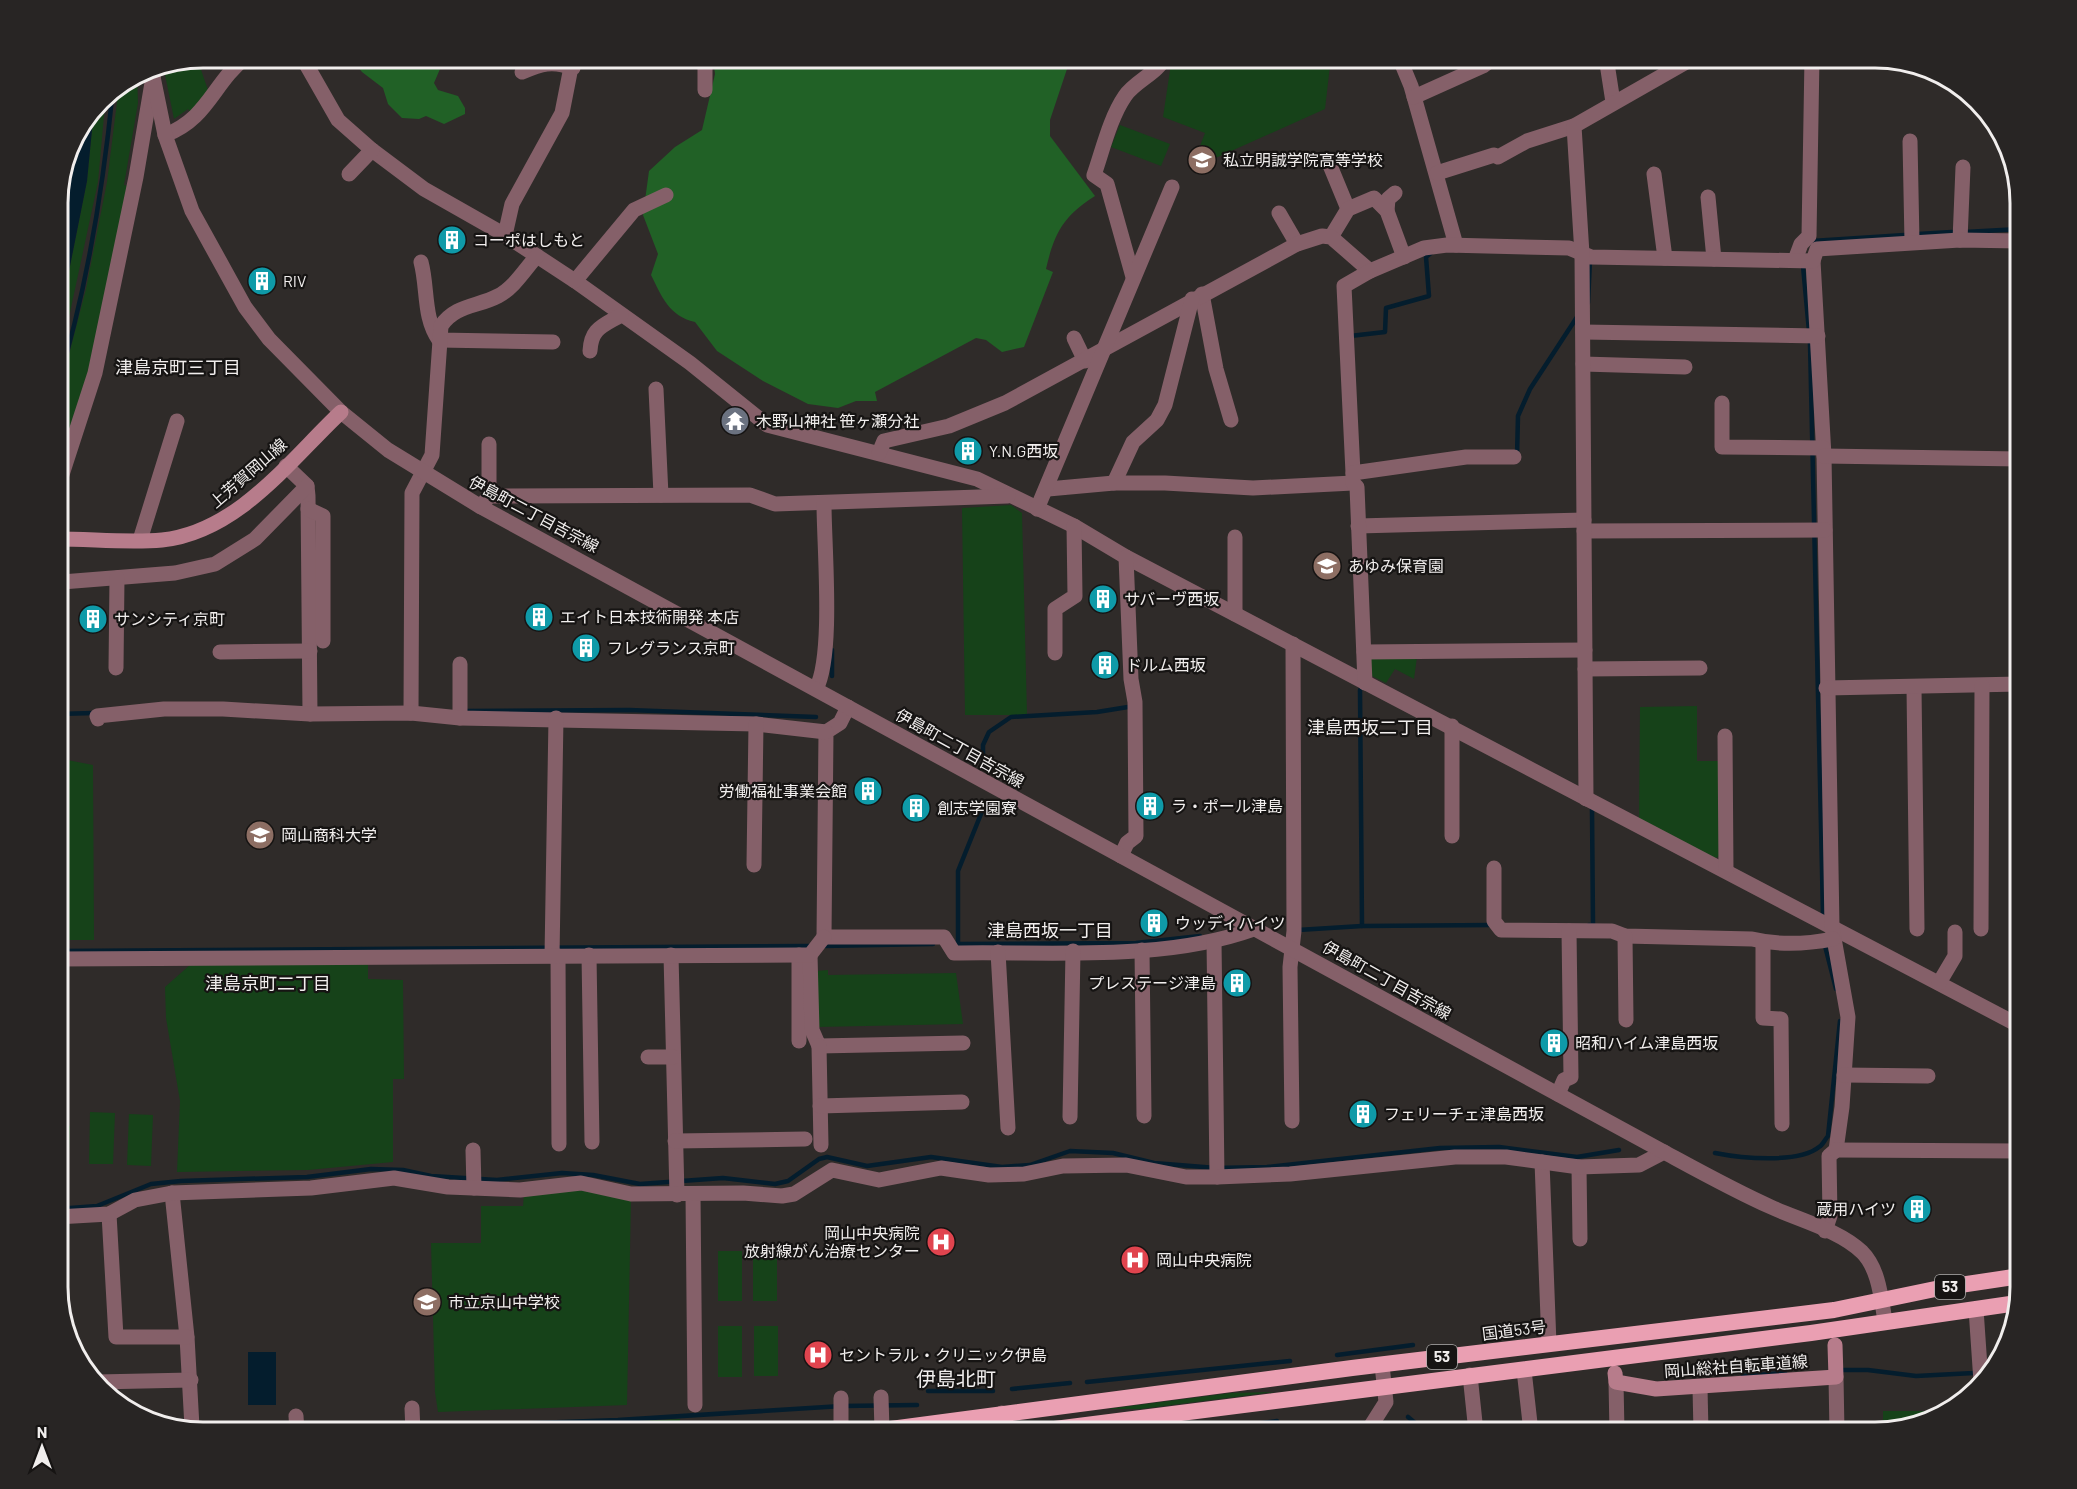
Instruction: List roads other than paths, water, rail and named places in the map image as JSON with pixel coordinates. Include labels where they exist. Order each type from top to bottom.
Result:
[{"type":"highway","name":"国道53号","points":[[938,1422],[1609,1336],[1834,1310],[2010,1278]]},
{"type":"highway","name":"53","points":[[1969,1284],[2010,1286]]},
{"type":"highway","name":"53","points":[[1108,1422],[1524,1370],[1614,1371],[1834,1337],[1885,1321],[2008,1304]]},
{"type":"main road","name":"上芳賀岡山線","points":[[68,539],[164,540],[220,522],[286,466],[341,412]]},
{"type":"main road","points":[[1834,1337],[1836,1377]]},
{"type":"main road","name":"岡山総社自転車道線","points":[[1614,1371],[1656,1389],[1700,1388],[1836,1377]]},
{"type":"street","points":[[1133,277],[1107,184],[1094,175],[1118,107],[1131,88],[1158,67]]},
{"type":"street","points":[[1403,67],[1437,173],[1456,246]]},
{"type":"street","points":[[1414,97],[1480,67]]},
{"type":"street","points":[[1608,67],[1613,102]]},
{"type":"street","points":[[1437,173],[1494,155],[1498,157],[1527,141],[1574,126],[1677,67]]},
{"type":"street","points":[[1795,260],[1801,244],[1809,236],[1812,67]]},
{"type":"street","points":[[165,135],[196,118],[222,80],[235,68]]},
{"type":"street","points":[[308,68],[339,120],[372,150],[424,189],[505,236],[575,281],[690,363],[767,425],[977,479],[1074,526],[1126,557],[1365,683],[1452,726],[1586,799],[1726,870],[1828,937],[1939,983],[2010,1021]]},
{"type":"street","points":[[522,72],[532,68]]},
{"type":"street","points":[[505,236],[512,204],[562,113],[572,68]]},
{"type":"street","points":[[705,68],[705,90]]},
{"type":"street","name":"伊島町二丁目吉宗線","points":[[153,77],[165,135],[192,211],[245,307],[269,339],[341,412],[370,436],[423,473],[485,502],[848,707],[1120,856],[1664,1152],[1753,1199],[1825,1231],[1862,1252],[1876,1277],[1885,1321]]},
{"type":"street","points":[[68,456],[95,373],[136,177],[151,78]]},
{"type":"street","points":[[1574,126],[1582,254],[1586,799]]},
{"type":"street","points":[[1910,141],[1912,242]]},
{"type":"street","points":[[349,174],[372,150]]},
{"type":"street","points":[[1329,163],[1348,209]]},
{"type":"street","points":[[1960,240],[1963,166]]},
{"type":"street","points":[[1654,174],[1665,258]]},
{"type":"street","points":[[1037,509],[1048,489],[1133,277],[1172,187]]},
{"type":"street","points":[[1387,211],[1388,199],[1395,193]]},
{"type":"street","points":[[575,281],[634,210],[666,195]]},
{"type":"street","points":[[1708,197],[1714,259]]},
{"type":"street","points":[[1331,237],[1348,209],[1374,198],[1387,211],[1404,257]]},
{"type":"street","points":[[1279,213],[1297,244]]},
{"type":"street","points":[[879,453],[884,441],[949,426],[1005,403],[1085,362],[1197,297],[1297,244],[1322,236],[1331,237],[1370,271]]},
{"type":"street","points":[[1836,1150],[1848,1017],[1845,991],[1828,937],[1826,688],[1818,530],[1818,336],[1814,261],[1817,249],[1912,242],[2010,241]]},
{"type":"street","points":[[1365,683],[1357,486],[1353,478],[1344,286],[1370,271],[1424,248],[1456,246],[1569,248],[1591,257],[1814,261]]},
{"type":"street","points":[[411,713],[412,493],[413,487],[432,455],[441,326],[448,314],[497,297],[509,288],[537,256]]},
{"type":"street","points":[[421,262],[426,282],[429,327],[439,340]]},
{"type":"street","points":[[1197,297],[1231,420]]},
{"type":"street","points":[[1115,481],[1133,442],[1157,420],[1165,405],[1197,297]]},
{"type":"street","points":[[590,351],[591,337],[596,330],[621,315]]},
{"type":"street","points":[[1583,332],[1818,336]]},
{"type":"street","points":[[1074,338],[1085,362]]},
{"type":"street","points":[[439,340],[553,342]]},
{"type":"street","points":[[1583,364],[1685,367]]},
{"type":"street","points":[[656,389],[661,495]]},
{"type":"street","points":[[1722,403],[1722,447],[2010,459]]},
{"type":"street","points":[[140,540],[177,421]]},
{"type":"street","points":[[489,444],[485,502],[661,495],[750,495],[775,504],[824,504],[1011,496]]},
{"type":"street","points":[[1048,489],[1115,481],[1253,488],[1353,478],[1466,457],[1514,457]]},
{"type":"street","points":[[286,466],[307,486],[310,714]]},
{"type":"street","points":[[68,582],[175,573],[215,564],[255,539],[307,486]]},
{"type":"street","points":[[816,689],[822,677],[825,645],[824,504]]},
{"type":"street","points":[[309,509],[323,516],[323,641]]},
{"type":"street","points":[[1359,526],[1584,525],[1818,530]]},
{"type":"street","points":[[1055,654],[1055,609],[1075,596],[1074,526]]},
{"type":"street","points":[[1235,537],[1235,614]]},
{"type":"street","points":[[1120,856],[1127,843],[1136,836],[1135,702],[1131,679],[1126,557]]},
{"type":"street","points":[[116,668],[117,578]]},
{"type":"street","points":[[1292,1121],[1293,644]]},
{"type":"street","points":[[1364,652],[1585,650]]},
{"type":"street","points":[[220,652],[310,651]]},
{"type":"street","points":[[459,718],[460,663]]},
{"type":"street","points":[[1585,669],[1700,668]]},
{"type":"street","points":[[1826,688],[2010,685]]},
{"type":"street","points":[[1981,929],[1982,686]]},
{"type":"street","points":[[1914,687],[1917,928]]},
{"type":"street","points":[[98,719],[98,716],[164,709],[310,714],[411,713],[459,718],[556,718],[756,724],[826,732],[840,723],[848,707]]},
{"type":"street","points":[[556,718],[554,951],[559,1144]]},
{"type":"street","points":[[754,865],[756,724]]},
{"type":"street","points":[[1452,726],[1452,836]]},
{"type":"street","points":[[821,1145],[819,1046],[812,1030],[814,948],[826,732]]},
{"type":"street","points":[[1725,736],[1726,870]]},
{"type":"street","points":[[1494,868],[1496,924],[1501,930],[1612,931],[1625,936],[1752,939],[1763,942],[1828,937]]},
{"type":"street","points":[[68,959],[554,951],[589,955],[671,955],[814,948],[945,937],[954,952],[1142,950],[1214,941],[1254,929]]},
{"type":"street","points":[[1558,1094],[1564,1080],[1571,1077],[1569,931]]},
{"type":"street","points":[[1939,983],[1955,956],[1955,932]]},
{"type":"street","points":[[1625,936],[1626,1020]]},
{"type":"street","points":[[1214,941],[1217,1170]]},
{"type":"street","points":[[1763,942],[1763,1018],[1781,1019],[1782,1124]]},
{"type":"street","points":[[800,1041],[814,948]]},
{"type":"street","points":[[1142,950],[1144,1116]]},
{"type":"street","points":[[1070,1117],[1073,951]]},
{"type":"street","points":[[998,952],[1008,1128]]},
{"type":"street","points":[[589,955],[592,1142]]},
{"type":"street","points":[[671,955],[677,1193]]},
{"type":"street","points":[[819,1046],[963,1043]]},
{"type":"street","points":[[648,1057],[673,1057]]},
{"type":"street","points":[[1844,1076],[1929,1076]]},
{"type":"street","points":[[820,1106],[962,1102]]},
{"type":"street","points":[[675,1141],[805,1139]]},
{"type":"street","points":[[473,1150],[474,1181]]},
{"type":"street","points":[[1825,1231],[1830,1216],[1829,1156],[1836,1150],[2010,1151]]},
{"type":"street","points":[[68,1217],[84,1218],[109,1214],[135,1200],[172,1193],[311,1188],[394,1178],[448,1187],[474,1181],[520,1190],[556,1184],[581,1183],[631,1194],[743,1193],[788,1196],[832,1170],[879,1180],[941,1168],[989,1175],[1024,1174],[1063,1166],[1126,1165],[1186,1177],[1217,1170],[1290,1174],[1455,1157],[1506,1157],[1579,1167],[1639,1165],[1664,1152]]},
{"type":"street","points":[[1542,1162],[1549,1344]]},
{"type":"street","points":[[1579,1167],[1580,1239]]},
{"type":"street","points":[[172,1193],[188,1337],[192,1421]]},
{"type":"street","points":[[693,1194],[695,1405]]},
{"type":"street","points":[[109,1214],[117,1337],[188,1337]]},
{"type":"street","points":[[1976,1309],[1982,1369]]},
{"type":"street","points":[[1834,1310],[1834,1337]]},
{"type":"street","points":[[1609,1336],[1614,1371],[1617,1422]]},
{"type":"street","points":[[1374,1422],[1384,1408],[1382,1365]]},
{"type":"street","points":[[1524,1370],[1530,1422]]},
{"type":"street","points":[[1470,1376],[1475,1422]]},
{"type":"street","points":[[1836,1377],[1837,1422]]},
{"type":"street","points":[[108,1382],[190,1380]]},
{"type":"street","points":[[1700,1388],[1701,1422]]},
{"type":"street","points":[[877,1422],[881,1402]]},
{"type":"street","points":[[841,1404],[841,1422]]},
{"type":"street","points":[[1002,1413],[1003,1422]]},
{"type":"water","points":[[93,124],[87,181],[68,276],[70,176],[81,143]]},
{"type":"water","points":[[248,1352],[276,1352],[276,1405],[248,1405]]},
{"type":"waterway","points":[[68,350],[92,240],[111,104]]},
{"type":"waterway","points":[[1965,232],[2010,230]]},
{"type":"waterway","points":[[1918,234],[1952,232]]},
{"type":"waterway","points":[[1812,241],[1905,235]]},
{"type":"waterway","points":[[1350,336],[1385,332],[1386,308],[1429,296],[1426,257],[1431,253]]},
{"type":"waterway","points":[[1588,303],[1590,260]]},
{"type":"waterway","points":[[1803,266],[1809,331]]},
{"type":"waterway","points":[[1517,456],[1518,416],[1530,389],[1577,317]]},
{"type":"waterway","points":[[1810,343],[1823,914]]},
{"type":"waterway","points":[[832,650],[832,676]]},
{"type":"waterway","points":[[1360,690],[1362,926]]},
{"type":"waterway","points":[[983,758],[983,745],[989,732],[1011,717],[1097,712],[1128,707]]},
{"type":"waterway","points":[[464,711],[629,710],[816,717]]},
{"type":"waterway","points":[[68,714],[94,713]]},
{"type":"waterway","points":[[958,944],[958,871],[983,809],[983,802]]},
{"type":"waterway","points":[[1589,925],[1593,926],[1592,809]]},
{"type":"waterway","points":[[1298,930],[1362,926],[1494,925]]},
{"type":"waterway","points":[[954,944],[1136,943],[1200,936]]},
{"type":"waterway","points":[[1824,942],[1836,989]]},
{"type":"waterway","points":[[822,946],[933,944]]},
{"type":"waterway","points":[[68,951],[813,946]]},
{"type":"waterway","points":[[1715,1153],[1739,1157],[1783,1158],[1810,1152],[1822,1145],[1828,1136],[1840,1021]]},
{"type":"waterway","points":[[68,1208],[97,1206],[151,1184],[307,1177],[371,1169],[497,1180],[562,1173],[593,1175],[640,1184],[723,1178],[775,1184],[788,1181],[819,1159],[827,1157],[867,1166],[931,1157],[1002,1167],[1030,1165],[1070,1151],[1113,1153],[1154,1163],[1216,1168],[1267,1167],[1440,1148],[1499,1147],[1577,1157],[1619,1150]]},
{"type":"waterway","points":[[1337,1355],[1413,1345]]},
{"type":"waterway","points":[[1087,1382],[1290,1361]]},
{"type":"waterway","points":[[1843,1370],[1868,1370],[1916,1376],[1974,1373]]},
{"type":"waterway","points":[[1743,1376],[1785,1373]]},
{"type":"waterway","points":[[1012,1389],[1070,1383]]},
{"type":"waterway","points":[[928,1391],[993,1391]]},
{"type":"waterway","points":[[562,1422],[842,1406],[917,1405]]},
{"type":"waterway","points":[[1408,1417],[1414,1422]]},
{"type":"waterway","points":[[1269,1422],[1277,1421]]},
{"type":"place","name":"私立明誠学院高等学校","points":[[1202,160]]},
{"type":"place","name":"コーポはしもと","points":[[452,240]]},
{"type":"place","name":"RIV","points":[[262,281]]},
{"type":"place","name":"木野山神社 笹ヶ瀬分社","points":[[735,421]]},
{"type":"place","name":"Y.N.G西坂","points":[[968,451]]},
{"type":"place","name":"あゆみ保育園","points":[[1327,566]]},
{"type":"place","name":"サバーヴ西坂","points":[[1103,599]]},
{"type":"place","name":"エイト日本技術開発 本店","points":[[539,617]]},
{"type":"place","name":"サンシティ京町","points":[[93,619]]},
{"type":"place","name":"フレグランス京町","points":[[586,648]]},
{"type":"place","name":"ドルム西坂","points":[[1105,665]]},
{"type":"place","name":"労働福祉事業会館","points":[[868,791]]},
{"type":"place","name":"ラ・ポール津島","points":[[1150,806]]},
{"type":"place","name":"創志学園寮","points":[[916,808]]},
{"type":"place","name":"岡山商科大学","points":[[260,835]]},
{"type":"place","name":"ウッディハイツ","points":[[1154,923]]},
{"type":"place","name":"プレステージ津島","points":[[1237,983]]},
{"type":"place","name":"昭和ハイム津島西坂","points":[[1554,1043]]},
{"type":"place","name":"フェリーチェ津島西坂","points":[[1363,1114]]},
{"type":"place","name":"蔵用ハイツ","points":[[1917,1209]]},
{"type":"place","name":"岡山中央病院 放射線がん治療センター","points":[[941,1242]]},
{"type":"place","name":"岡山中央病院","points":[[1135,1260]]},
{"type":"place","name":"市立京山中学校","points":[[427,1302]]},
{"type":"place","name":"セントラル・クリニック伊島","points":[[818,1355]]},
{"type":"district","name":"津島京町三丁目","points":[[178,368]]},
{"type":"district","name":"津島西坂二丁目","points":[[1370,728]]},
{"type":"district","name":"津島西坂一丁目","points":[[1050,931]]},
{"type":"district","name":"津島京町二丁目","points":[[268,984]]},
{"type":"district","name":"伊島北町","points":[[956,1379]]}]
